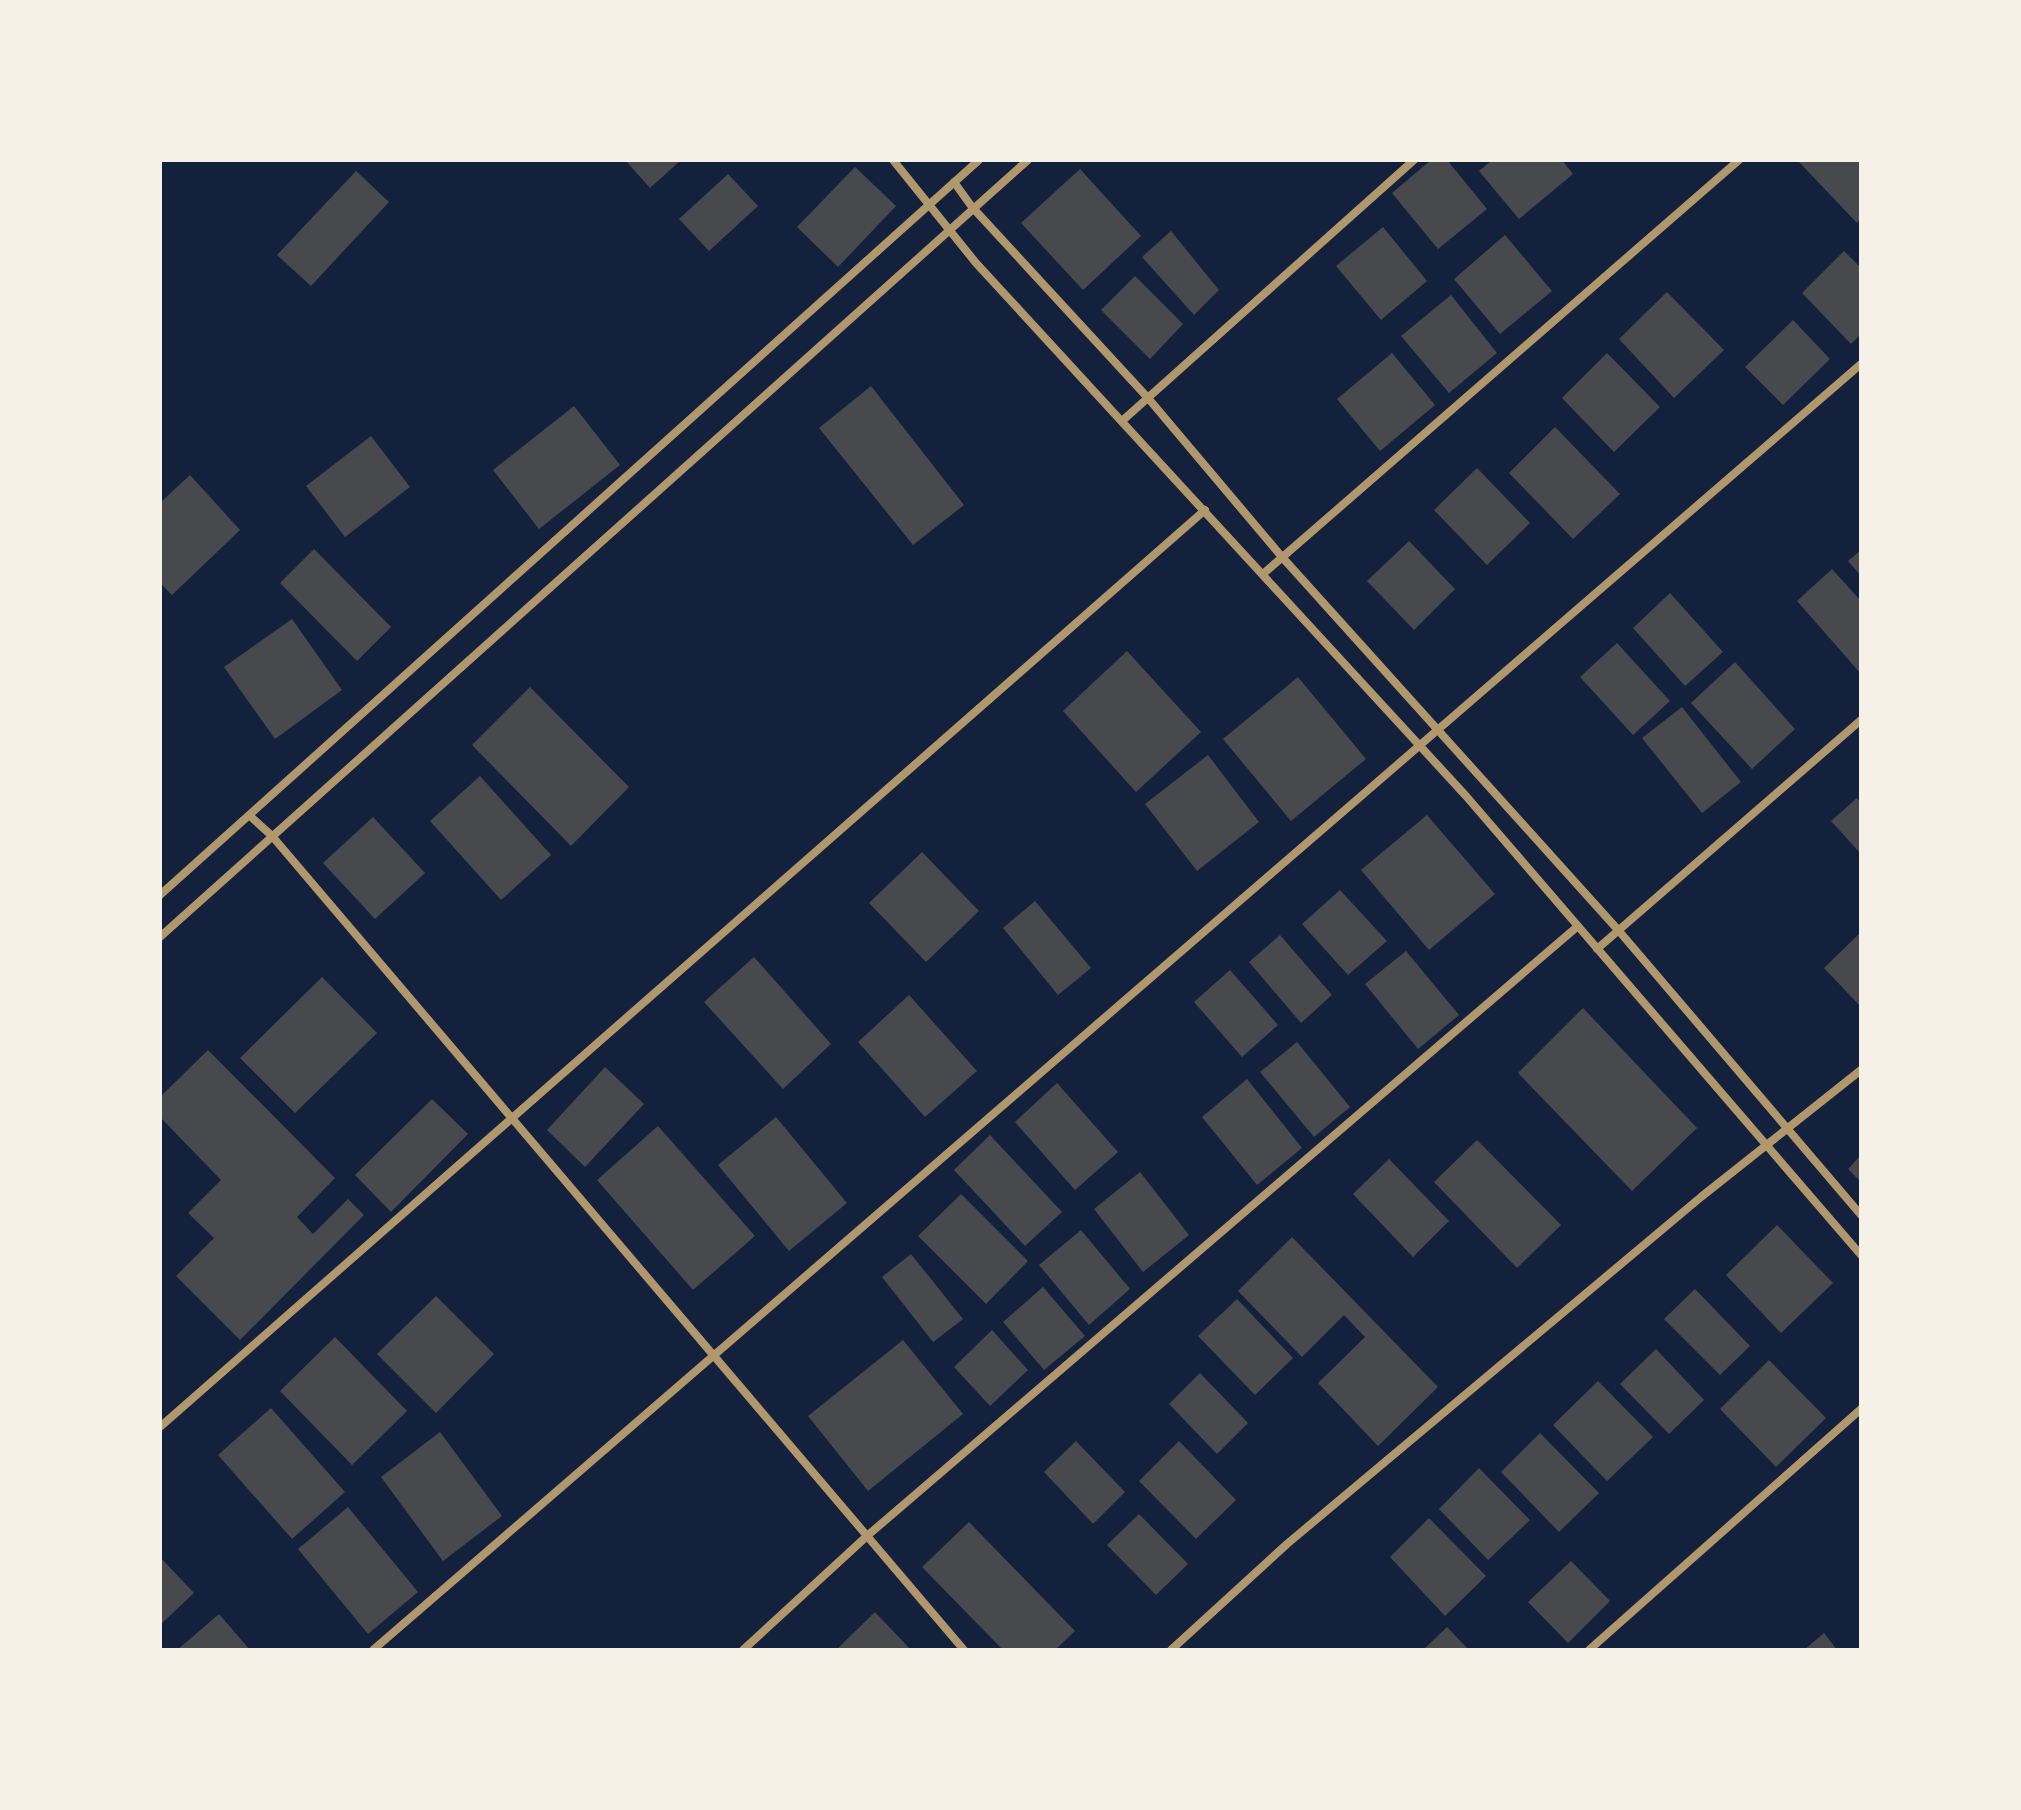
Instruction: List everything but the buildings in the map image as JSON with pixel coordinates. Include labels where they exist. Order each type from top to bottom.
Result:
[{"type":"street","points":[[893,160],[976,263],[1419,744],[1861,1255]]},
{"type":"street","points":[[160,895],[979,160]]},
{"type":"street","points":[[160,937],[948,228],[1028,160]]},
{"type":"street","points":[[1122,421],[1414,160]]},
{"type":"street","points":[[1263,574],[1739,160]]},
{"type":"street","points":[[954,182],[972,207],[1148,398],[1282,557],[1439,727],[1619,931],[1861,1215]]},
{"type":"street","points":[[373,1650],[1861,364]]},
{"type":"street","points":[[160,1427],[1205,510]]},
{"type":"street","points":[[1597,949],[1861,720]]},
{"type":"street","points":[[249,815],[272,836],[964,1650]]},
{"type":"street","points":[[743,1650],[867,1536],[1578,926]]},
{"type":"street","points":[[1171,1650],[1287,1544],[1766,1145],[1861,1070]]},
{"type":"street","points":[[1589,1650],[1861,1409]]}]
